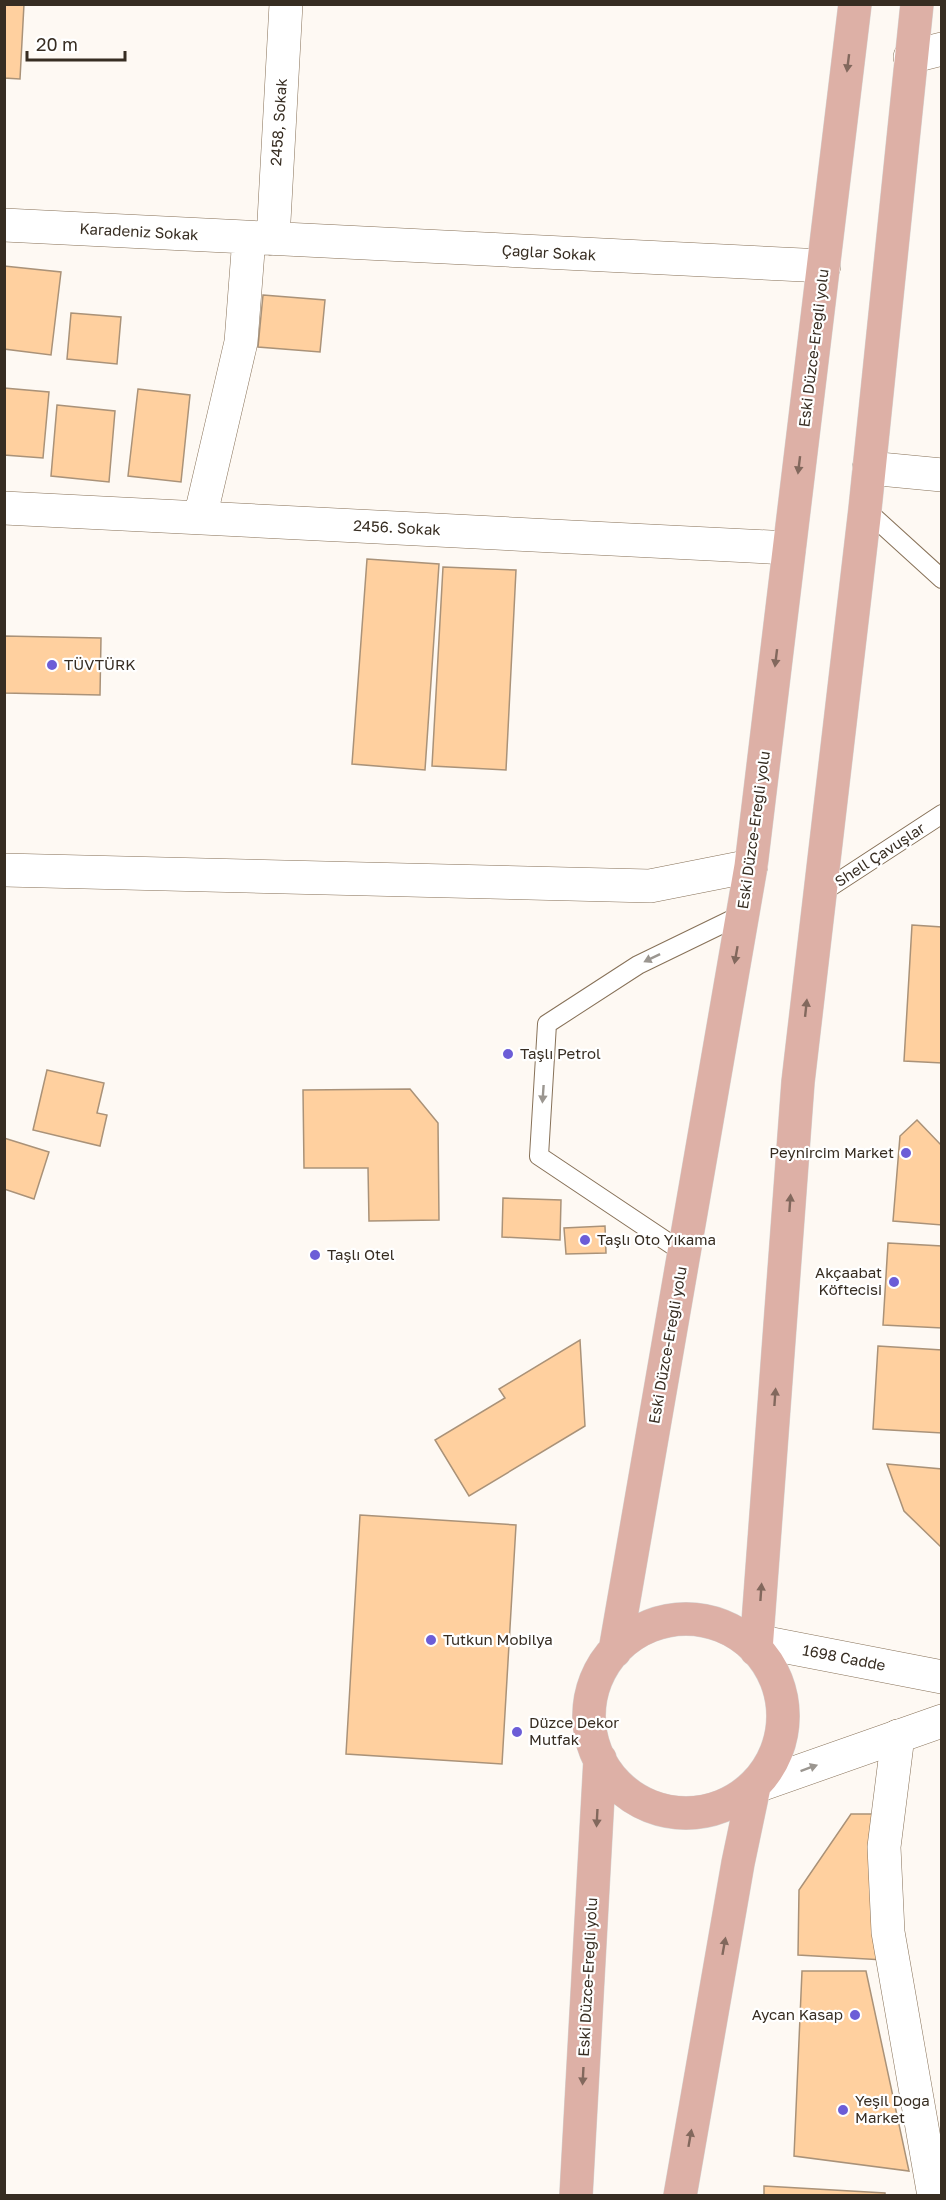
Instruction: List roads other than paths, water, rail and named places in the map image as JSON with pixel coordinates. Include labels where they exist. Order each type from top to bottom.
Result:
[{"type":"main road","name":"Eski Düzce-Ereğli yolu","points":[[615,1651],[751,866],[855,4]]},
{"type":"main road","points":[[753,1643],[798,1082],[818,895],[865,509],[917,4]]},
{"type":"main road","points":[[683,1619],[717,1623],[753,1643],[769,1664],[782,1694],[784,1728],[774,1760],[754,1787],[726,1806],[694,1814],[660,1810],[632,1798],[610,1777],[594,1750],[589,1720],[592,1689],[605,1662],[626,1640],[653,1624],[683,1619]]},
{"type":"main road","name":"Eski Düzce-Ereğli yolu","points":[[576,2196],[600,1760]]},
{"type":"main road","points":[[680,2196],[738,1863],[754,1787]]},
{"type":"street","name":"2458, Sokak","points":[[201,518],[241,342],[261,238],[286,4]]},
{"type":"street","points":[[910,57],[942,49]]},
{"type":"street","name":"Karadeniz Sokak","points":[[4,225],[261,238]]},
{"type":"street","name":"Çağlar Sokak","points":[[261,238],[824,266]]},
{"type":"street","points":[[869,468],[942,475]]},
{"type":"street","name":"2456. Sokak","points":[[4,508],[789,548]]},
{"type":"street","points":[[4,870],[650,886],[751,866]]},
{"type":"street","name":"1698 Cadde","points":[[753,1643],[942,1677]]},
{"type":"street","points":[[754,1787],[942,1721]]},
{"type":"street","points":[[898,1736],[884,1847],[888,1932],[934,2196]]},
{"type":"lane","points":[[865,509],[942,579]]},
{"type":"lane","name":"Shell Çavuşlar","points":[[818,895],[942,814]]},
{"type":"lane","points":[[684,1253],[539,1156],[547,1024],[638,965],[743,914]]},
{"type":"place","name":"TÜVTÜRK","points":[[52,665]]},
{"type":"place","name":"Taşlı Petrol","points":[[508,1054]]},
{"type":"place","name":"Peynircim Market","points":[[906,1153]]},
{"type":"place","name":"Taşlı Oto Yıkama","points":[[585,1240]]},
{"type":"place","name":"Taşlı Otel","points":[[315,1255]]},
{"type":"place","name":"Akçaabat Köftecisi","points":[[894,1282]]},
{"type":"place","name":"Tutkun Mobilya","points":[[431,1640]]},
{"type":"place","name":"Düzce Dekor Mutfak","points":[[517,1732]]},
{"type":"place","name":"Aycan Kasap","points":[[855,2015]]},
{"type":"place","name":"Yeşil Doğa Market","points":[[843,2110]]}]
